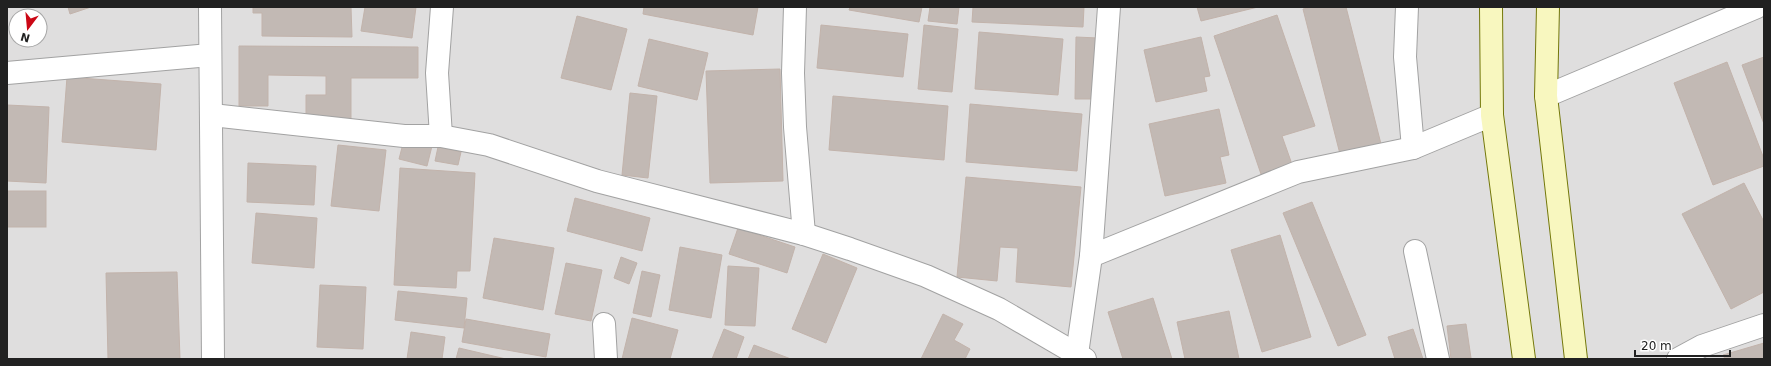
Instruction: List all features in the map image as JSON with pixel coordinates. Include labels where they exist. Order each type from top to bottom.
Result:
[{"type":"main road","points":[[1491,7],[1492,115],[1524,359]]},
{"type":"main road","points":[[1548,7],[1546,96],[1576,359]]},
{"type":"street","points":[[210,7],[213,359]]},
{"type":"street","points":[[441,136],[437,73],[442,7]]},
{"type":"street","points":[[795,7],[793,73],[795,127],[804,234]]},
{"type":"street","points":[[212,115],[404,136],[441,136],[489,146],[597,181],[804,234],[850,249],[926,276],[999,309],[1081,356],[1091,256],[1109,7]]},
{"type":"street","points":[[1407,7],[1405,57],[1413,148]]},
{"type":"street","points":[[1546,96],[1757,7]]},
{"type":"street","points":[[7,73],[210,55]]},
{"type":"street","points":[[1091,256],[1298,172],[1413,148],[1492,115]]},
{"type":"street","points":[[1415,251],[1438,359]]},
{"type":"street","points":[[604,324],[606,359]]},
{"type":"street","points":[[1678,359],[1702,346],[1764,325]]},
{"type":"shaded area","points":[[7,7],[1764,7],[1764,359],[7,359]]},
{"type":"building","points":[[68,7],[91,7],[70,14]]},
{"type":"building","points":[[253,7],[351,7],[352,37],[262,36],[262,13],[253,13]]},
{"type":"building","points":[[365,7],[416,7],[412,38],[361,31]]},
{"type":"building","points":[[644,7],[758,7],[753,35],[643,14]]},
{"type":"building","points":[[850,7],[922,7],[919,22],[849,10]]},
{"type":"building","points":[[930,7],[959,7],[957,24],[928,21]]},
{"type":"building","points":[[973,7],[1084,7],[1083,27],[972,22]]},
{"type":"building","points":[[1197,7],[1258,7],[1201,21]]},
{"type":"building","points":[[1312,7],[1346,7],[1381,144],[1340,154],[1303,9]]},
{"type":"building","points":[[1277,15],[1315,126],[1282,136],[1294,170],[1263,180],[1214,36]]},
{"type":"building","points":[[577,16],[627,29],[611,90],[561,78]]},
{"type":"building","points":[[821,25],[908,34],[903,77],[817,68]]},
{"type":"building","points":[[924,25],[958,29],[952,92],[918,89]]},
{"type":"building","points":[[979,32],[1063,39],[1058,95],[975,89]]},
{"type":"building","points":[[1076,37],[1098,38],[1097,99],[1075,99]]},
{"type":"building","points":[[1201,37],[1210,76],[1204,77],[1207,91],[1156,102],[1144,50]]},
{"type":"building","points":[[649,39],[708,53],[697,100],[638,86]]},
{"type":"building","points":[[239,46],[418,47],[418,78],[351,78],[351,119],[306,119],[306,95],[326,95],[326,76],[268,75],[268,106],[239,106]]},
{"type":"building","points":[[1764,57],[1764,124],[1742,65]]},
{"type":"building","points":[[1727,62],[1764,159],[1764,166],[1713,185],[1674,83]]},
{"type":"building","points":[[780,69],[783,181],[710,183],[706,71]]},
{"type":"building","points":[[67,77],[161,84],[156,150],[62,142]]},
{"type":"building","points":[[630,93],[657,96],[648,178],[622,175]]},
{"type":"building","points":[[833,96],[948,106],[944,160],[829,150]]},
{"type":"building","points":[[970,104],[1082,114],[1077,171],[966,162]]},
{"type":"building","points":[[7,105],[49,107],[46,183],[7,181]]},
{"type":"building","points":[[1219,109],[1229,155],[1220,157],[1226,183],[1165,196],[1149,124]]},
{"type":"building","points":[[404,140],[432,146],[427,166],[399,159]]},
{"type":"building","points":[[338,145],[386,150],[379,211],[331,206]]},
{"type":"building","points":[[438,147],[461,152],[458,165],[435,161]]},
{"type":"building","points":[[248,163],[316,166],[314,205],[247,202]]},
{"type":"building","points":[[400,168],[475,173],[470,271],[457,271],[456,288],[394,285]]},
{"type":"building","points":[[966,177],[1081,187],[1071,287],[1016,282],[1018,248],[1000,247],[997,281],[957,277]]},
{"type":"building","points":[[1744,183],[1764,222],[1764,292],[1731,309],[1682,214]]},
{"type":"building","points":[[7,191],[46,191],[46,227],[7,227]]},
{"type":"building","points":[[575,198],[650,218],[642,251],[567,231]]},
{"type":"building","points":[[1312,202],[1366,335],[1338,346],[1283,213]]},
{"type":"building","points":[[256,213],[317,218],[314,268],[252,263]]},
{"type":"building","points":[[738,228],[795,247],[787,273],[729,254]]},
{"type":"building","points":[[1280,235],[1311,337],[1262,352],[1231,250]]},
{"type":"building","points":[[494,238],[554,248],[543,310],[483,298]]},
{"type":"building","points":[[680,247],[722,255],[711,318],[669,310]]},
{"type":"building","points":[[823,254],[857,268],[826,343],[792,329]]},
{"type":"building","points":[[621,257],[637,263],[629,284],[614,278]]},
{"type":"building","points":[[566,263],[602,270],[591,321],[555,314]]},
{"type":"building","points":[[728,266],[759,268],[755,326],[725,325]]},
{"type":"building","points":[[642,271],[660,275],[651,317],[633,313]]},
{"type":"building","points":[[177,272],[180,359],[108,359],[106,273]]},
{"type":"building","points":[[320,285],[366,287],[363,349],[317,347]]},
{"type":"building","points":[[398,291],[467,298],[464,328],[395,320]]},
{"type":"building","points":[[1153,298],[1172,359],[1123,359],[1108,312]]},
{"type":"building","points":[[1229,311],[1239,359],[1185,359],[1177,322]]},
{"type":"building","points":[[943,314],[963,324],[954,340],[970,349],[965,359],[921,359]]},
{"type":"building","points":[[632,318],[678,330],[670,359],[622,359]]},
{"type":"building","points":[[466,319],[550,334],[546,357],[462,342]]},
{"type":"building","points":[[1466,324],[1471,358],[1451,359],[1447,326]]},
{"type":"building","points":[[724,329],[744,337],[736,359],[712,359]]},
{"type":"building","points":[[1413,329],[1423,359],[1395,359],[1388,337]]},
{"type":"building","points":[[411,332],[445,337],[442,359],[407,359]]},
{"type":"building","points":[[1764,343],[1764,359],[1725,359],[1723,355]]},
{"type":"building","points":[[754,345],[791,359],[748,359]]},
{"type":"building","points":[[459,348],[506,359],[456,359]]}]
